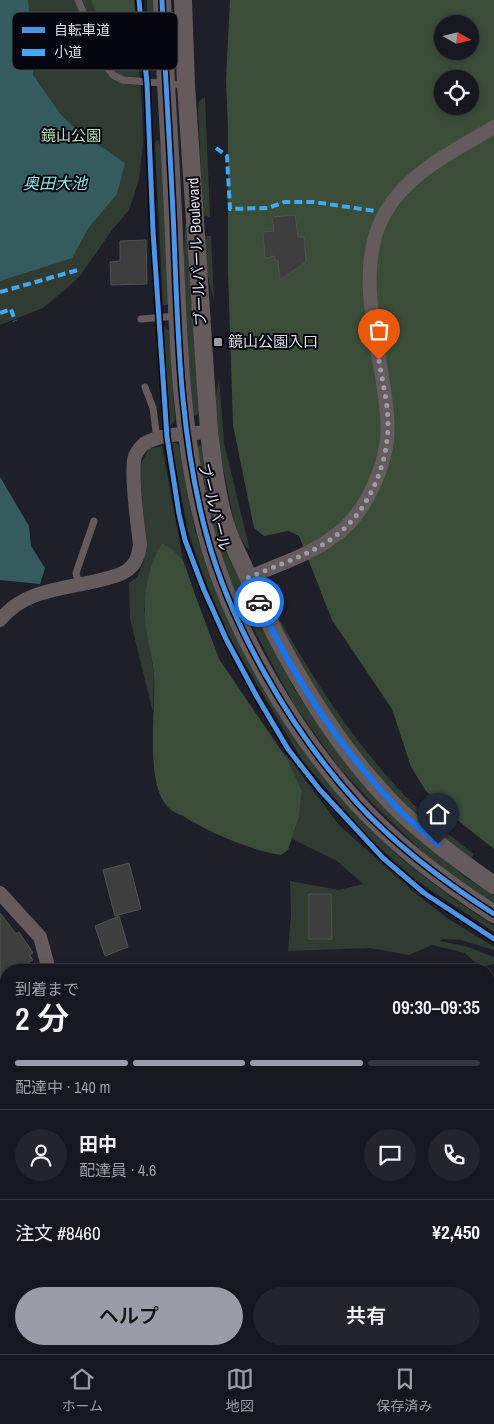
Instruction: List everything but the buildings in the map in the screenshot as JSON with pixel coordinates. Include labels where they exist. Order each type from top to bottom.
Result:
[{"type":"street","name":"ブールバール Boulevard","points":[[183,0],[186,85],[209,432],[215,478],[226,527],[263,612],[299,677],[332,729],[362,769],[402,812],[450,854],[494,885]]},
{"type":"street","name":"ブールバール","points":[[165,70],[177,316],[186,434],[194,485],[206,534],[222,584],[241,628],[264,671],[298,726],[335,777],[359,805],[396,840],[429,868],[494,914]]},
{"type":"street","points":[[248,578],[300,556],[334,537],[353,518],[370,494],[384,457],[388,423],[370,289],[370,256],[378,228],[385,212],[418,175],[494,127]]},
{"type":"street","points":[[0,620],[15,605],[32,596],[118,575],[126,572],[133,566],[138,556],[140,545],[134,476],[135,456],[145,444],[157,439],[209,432]]},
{"type":"street","points":[[0,893],[40,937],[47,964]]},
{"type":"lane","points":[[78,0],[83,12]]},
{"type":"lane","points":[[109,70],[113,75],[123,80],[186,85]]},
{"type":"lane","points":[[141,319],[177,316]]},
{"type":"lane","points":[[145,387],[153,408],[157,439]]},
{"type":"lane","points":[[79,585],[76,573],[94,521]]},
{"type":"green space","name":"鏡山公園","points":[[0,0],[134,0],[135,12],[12,12],[12,70],[139,70],[143,143],[139,180],[129,210],[112,230],[80,276],[43,308],[0,325]]},
{"type":"green space","points":[[147,0],[154,0],[154,12],[147,12]]},
{"type":"green space","points":[[205,97],[210,217],[203,216],[198,110],[199,101]]},
{"type":"green space","points":[[157,140],[162,152],[169,302],[167,305],[163,305],[155,143]]},
{"type":"green space","points":[[188,212],[199,411],[196,416],[193,415],[185,317],[184,257],[185,228]]},
{"type":"green space","points":[[205,236],[211,236],[214,301],[206,268]]},
{"type":"green space","points":[[164,326],[169,331],[175,420],[169,428]]},
{"type":"green space","points":[[219,378],[224,443],[250,551],[235,527],[216,432],[215,403]]},
{"type":"green space","points":[[171,442],[176,443],[180,447],[195,531],[211,574],[339,795],[365,825],[398,856],[451,897],[494,926],[494,932],[417,881],[369,838],[302,760],[229,637],[203,575],[188,531]]},
{"type":"green space","points":[[200,445],[203,447],[228,551],[254,614],[295,690],[324,733],[366,788],[407,827],[465,877],[494,895],[494,905],[461,884],[425,854],[374,805],[338,766],[293,703],[232,588],[215,542],[196,447]]},
{"type":"green space","points":[[162,446],[183,560],[173,550],[144,609],[154,675],[153,712],[130,619],[129,583],[137,577],[144,561],[146,537],[139,467],[149,449]]},
{"type":"green space","points":[[268,599],[301,657],[359,742],[380,768],[426,816],[474,854],[471,858],[441,836],[379,777],[334,719],[269,610]]},
{"type":"green space","points":[[282,752],[290,759],[339,825],[414,892],[447,918],[494,947],[494,950],[461,940],[443,939],[439,941],[465,946],[494,957],[494,964],[477,964],[465,953],[432,945],[409,955],[370,948],[288,951],[291,915],[290,881],[339,890],[363,884],[337,861],[292,839],[299,817],[302,791]]},
{"type":"shaded area","points":[[91,0],[134,0],[135,12],[96,12]]},
{"type":"shaded area","points":[[230,0],[494,0],[494,849],[446,811],[426,791],[411,767],[392,709],[332,620],[299,536],[288,531],[264,536],[254,528],[233,425],[228,271],[226,80]]},
{"type":"shaded area","points":[[162,543],[183,560],[219,659],[287,759],[302,791],[299,817],[288,850],[281,855],[255,849],[218,835],[172,811],[161,797],[156,783],[154,765],[154,675],[145,608],[149,574],[154,558]]},
{"type":"water","name":"奥田大池","points":[[0,0],[28,0],[29,12],[12,12],[12,70],[33,70],[33,75],[61,115],[85,137],[125,163],[117,194],[89,227],[72,258],[0,281]]},
{"type":"water","points":[[0,477],[29,526],[31,546],[45,568],[40,584],[0,580]]},
{"type":"marked path","points":[[216,148],[227,156],[230,209],[268,208],[284,202],[314,202],[375,211]]},
{"type":"marked path","points":[[0,292],[78,270]]},
{"type":"marked path","points":[[0,313],[11,309],[15,321]]},
{"type":"cycle path","points":[[139,0],[140,12]]},
{"type":"cycle path","points":[[162,0],[163,12]]},
{"type":"cycle path","points":[[146,70],[153,231],[167,437],[185,540],[204,590],[226,639],[256,695],[288,749],[320,790],[383,858],[424,893],[494,939]]},
{"type":"cycle path","points":[[166,70],[177,311],[186,423],[197,496],[206,533],[231,605],[267,677],[287,711],[334,776],[373,820],[406,850],[440,877],[494,914]]},
{"type":"way so far","points":[[259,602],[248,578],[300,556],[334,537],[353,518],[370,494],[380,471],[387,441],[388,423],[379,360]]},
{"type":"place","name":"鏡山公園入口","points":[[218,342]]},
{"type":"route","points":[[259,602],[299,677],[332,729],[362,769],[402,812],[438,844]]}]
